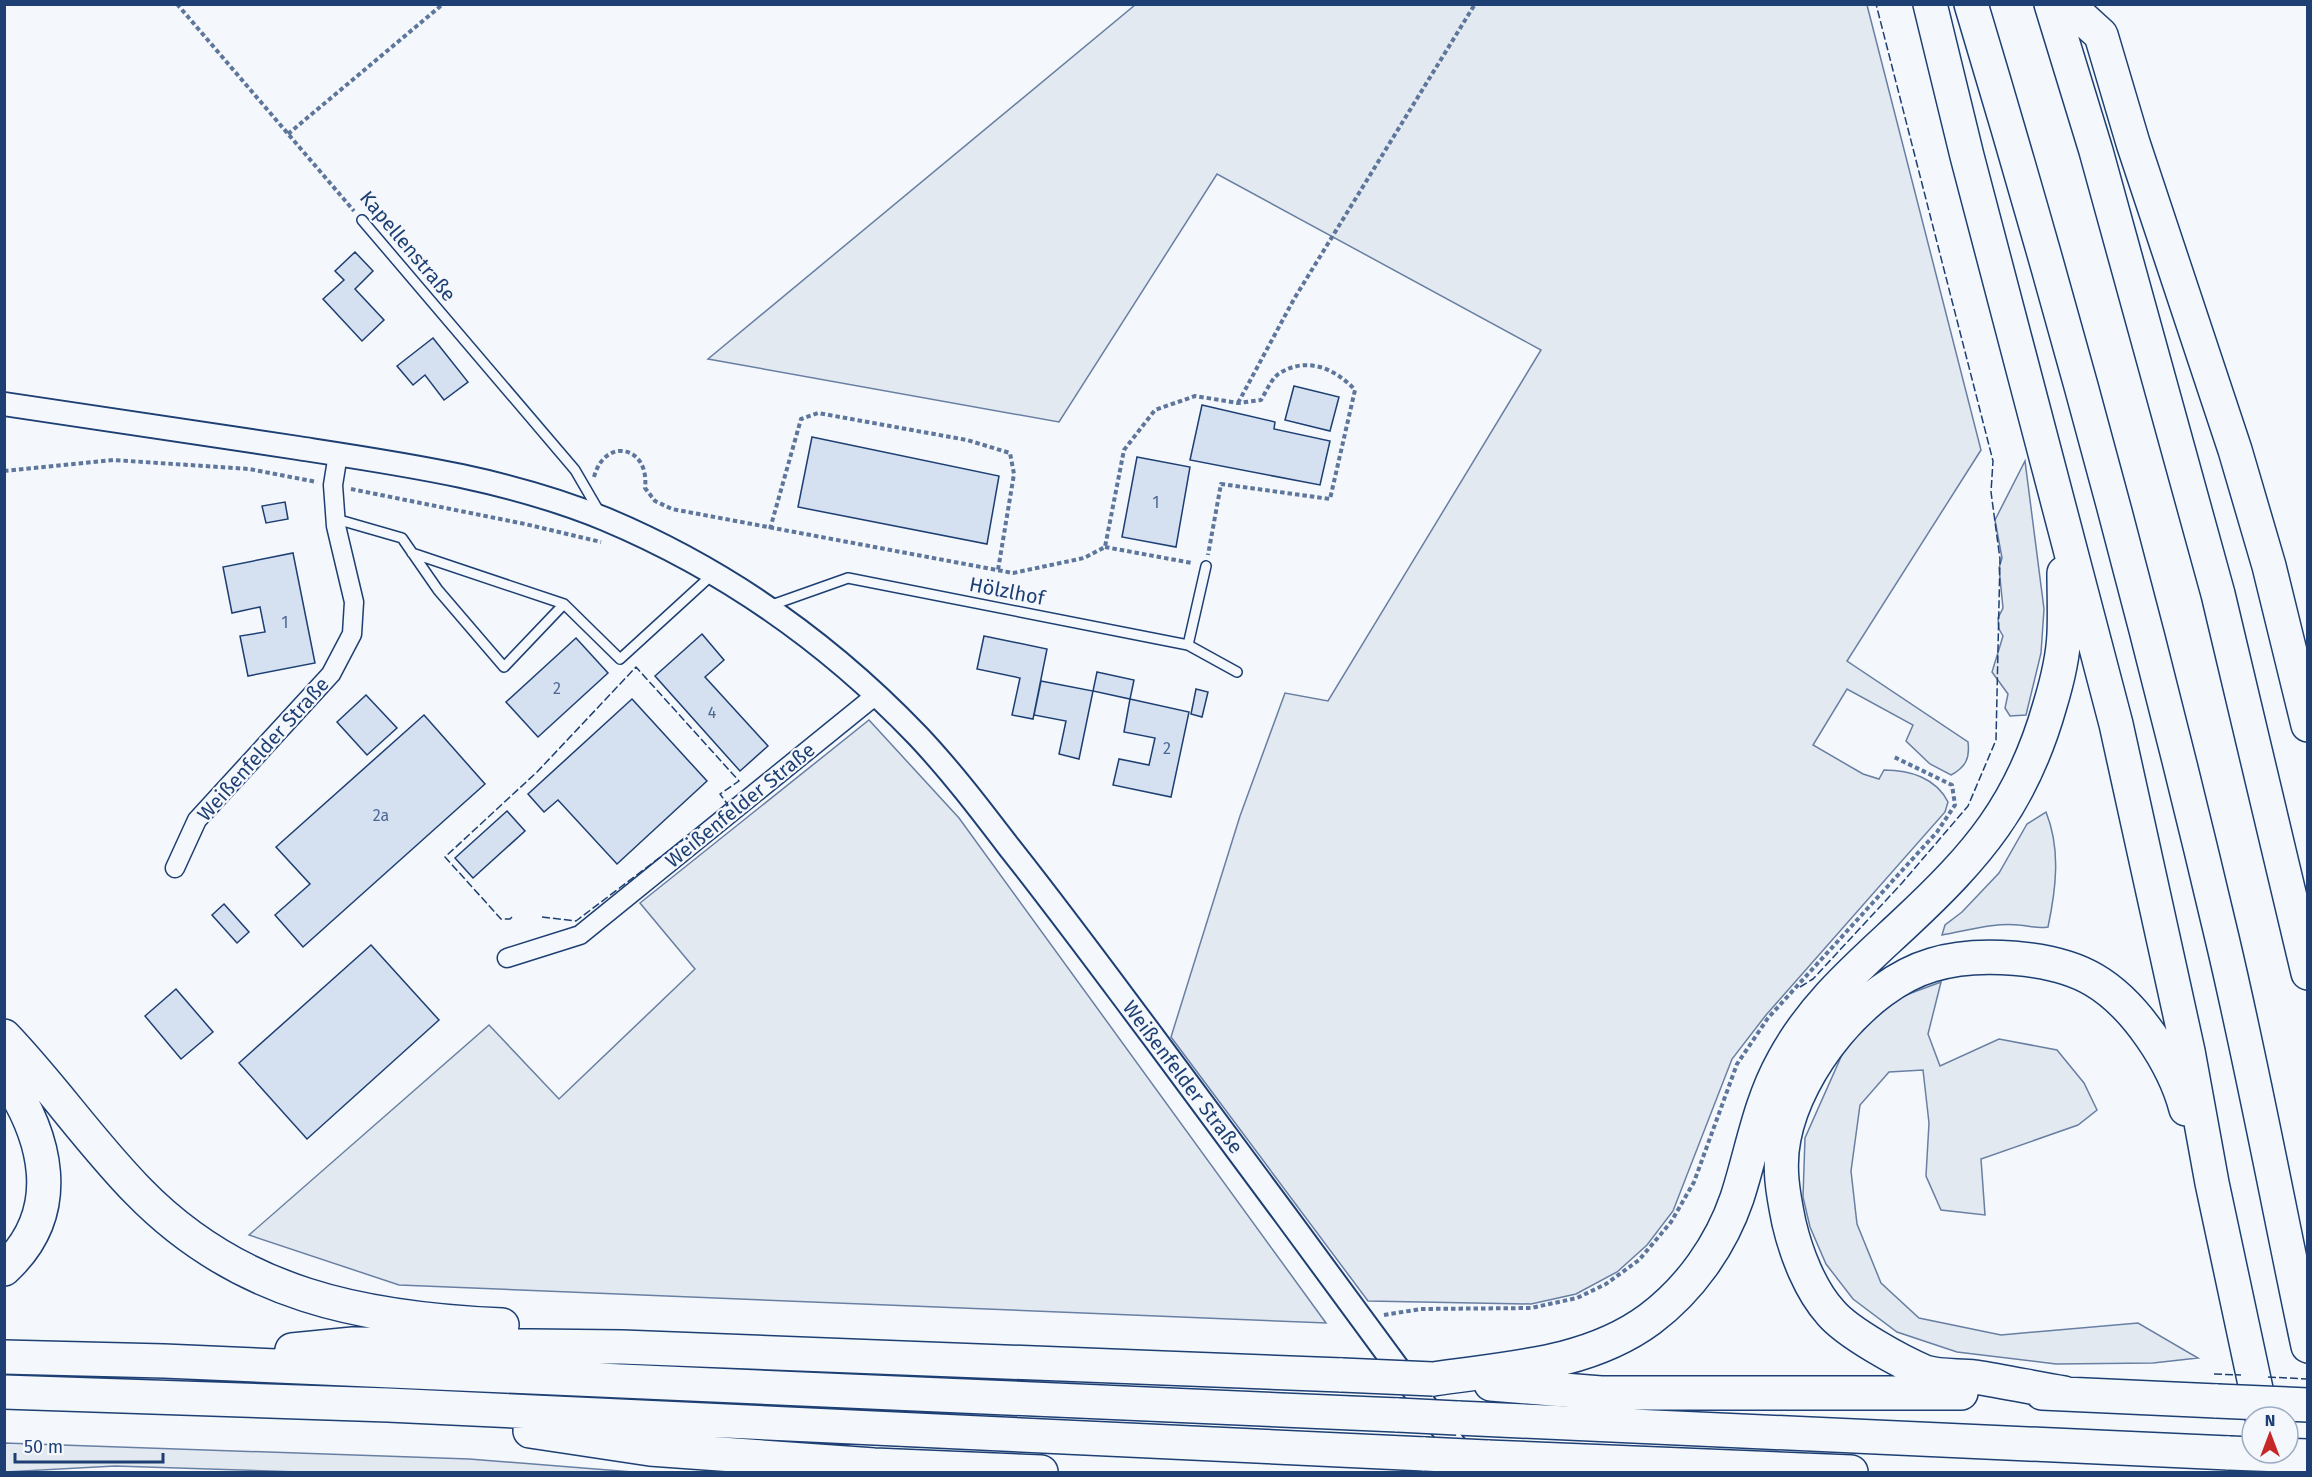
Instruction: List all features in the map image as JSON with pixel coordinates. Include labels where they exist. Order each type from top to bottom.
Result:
[{"type":"highway","points":[[1930,4],[1967,156],[2116,724],[2188,1051],[2212,1183],[2259,1405]]},
{"type":"highway","points":[[1971,4],[2035,217],[2146,630],[2223,941],[2307,1346]]},
{"type":"highway","points":[[2051,4],[2096,151],[2218,594],[2307,973]]},
{"type":"highway","points":[[2067,4],[2101,35],[2133,143],[2235,450],[2269,566],[2306,718]]},
{"type":"highway","points":[[1432,1379],[1558,1361],[1622,1338],[1652,1318],[1683,1290],[1703,1264],[1724,1230],[1737,1199],[1765,1100],[1782,1061],[1813,1013],[1847,977],[1946,885],[1999,822],[2029,768],[2046,720],[2062,658],[2064,572],[2060,511]]},
{"type":"highway","points":[[2064,1393],[1973,1377],[1927,1373],[1873,1344],[1832,1314],[1827,1307],[1812,1284],[1793,1239],[1781,1183],[1784,1139],[1793,1104],[1832,1040],[1869,1000],[1895,982],[1932,965],[1983,956],[2043,961],[2094,980],[2136,1016],[2161,1053],[2182,1093],[2200,1165],[2212,1183]]},
{"type":"highway","points":[[4,1036],[41,1075],[108,1159],[148,1200],[209,1250],[281,1288],[333,1304],[412,1318],[658,1331],[707,1352]]},
{"type":"highway","points":[[4,1074],[34,1124],[43,1155],[45,1179],[36,1220],[27,1239],[4,1269]]},
{"type":"highway","points":[[164,1361],[352,1344],[622,1347],[1432,1379],[1601,1393],[2064,1393],[2307,1405]]},
{"type":"highway","points":[[4,1357],[164,1361],[2307,1456]]},
{"type":"highway","points":[[4,1392],[388,1405],[1425,1454],[1481,1465],[1851,1473]]},
{"type":"highway","points":[[388,1405],[453,1426],[542,1432],[650,1449],[874,1465],[1041,1473]]},
{"type":"street","name":"Weißenfelder Straße","points":[[4,404],[462,475],[522,491],[602,518],[715,573],[768,606],[876,695],[916,734],[965,789],[1364,1322],[1481,1465]]},
{"type":"street","name":"Weißenfelder Straße","points":[[175,868],[197,820],[331,674],[352,634],[354,602],[336,519],[333,485],[338,454]]},
{"type":"street","name":"Weißenfelder Straße","points":[[507,958],[580,935],[876,695]]},
{"type":"lane","name":"Kapellenstraße","points":[[362,220],[575,470],[602,518]]},
{"type":"lane","points":[[336,519],[402,538],[438,590],[504,667],[564,604]]},
{"type":"lane","points":[[412,553],[564,604],[620,659],[715,573]]},
{"type":"lane","points":[[1188,645],[1206,566]]},
{"type":"lane","name":"Hölzlhof","points":[[768,606],[848,578],[1188,645],[1237,672]]},
{"type":"path","name":"Kapellenstraße","points":[[177,4],[362,220]]},
{"type":"path","points":[[288,134],[443,4]]},
{"type":"path","points":[[1238,403],[1294,299],[1475,4]]},
{"type":"path","points":[[592,482],[598,463],[610,453],[624,450],[640,458],[647,474],[645,488],[655,501],[672,509],[770,529],[1013,573],[1084,558],[1105,547],[1206,566],[1221,484],[1330,499],[1355,390],[1343,376],[1318,365],[1294,367],[1278,374],[1261,400],[1238,403],[1195,396],[1155,410],[1124,450],[1105,547]]},
{"type":"path","points":[[770,529],[801,419],[818,413],[967,440],[1010,453],[1014,474],[998,570]]},
{"type":"path","points":[[1364,1322],[1373,1316],[1421,1309],[1532,1308],[1577,1298],[1605,1284],[1639,1260],[1671,1222],[1694,1182],[1737,1064],[1768,1018],[1937,832],[1955,805],[1952,785],[1894,757]]},
{"type":"shaded area","points":[[1135,5],[1867,5],[1981,450],[1847,661],[1968,742],[1968,753],[1960,769],[1951,775],[1930,764],[1906,741],[1913,725],[1847,689],[1813,745],[1863,774],[1879,779],[1884,770],[1913,774],[1929,781],[1937,787],[1948,802],[1945,812],[1766,1015],[1732,1059],[1673,1211],[1647,1245],[1617,1272],[1576,1294],[1531,1304],[1368,1301],[1171,1037],[1240,816],[1285,693],[1328,701],[1541,350],[1217,174],[1059,422],[708,359]]},
{"type":"shaded area","points":[[2025,461],[2044,609],[2041,653],[2026,715],[2010,716],[2005,708],[2008,694],[1992,672],[2003,636],[1999,629],[1998,618],[2003,608],[1999,568],[2002,558],[1995,520]]},
{"type":"shaded area","points":[[869,720],[959,818],[1326,1323],[399,1285],[249,1235],[489,1025],[559,1099],[695,969],[640,903]]},
{"type":"shaded area","points":[[2046,812],[2054,840],[2056,869],[2048,927],[2037,928],[2010,924],[1980,927],[1942,935],[1945,925],[1962,912],[1999,873],[2027,824]]},
{"type":"shaded area","points":[[1941,982],[1928,1034],[1940,1066],[1999,1039],[2057,1050],[2084,1083],[2097,1110],[2078,1125],[1981,1159],[1985,1215],[1941,1210],[1926,1176],[1929,1123],[1923,1070],[1889,1072],[1860,1105],[1851,1171],[1857,1224],[1881,1283],[1919,1318],[2001,1335],[2138,1323],[2198,1358],[2153,1363],[2056,1364],[1957,1352],[1897,1332],[1853,1299],[1826,1264],[1810,1227],[1803,1197],[1805,1138],[1845,1048],[1895,999]]},
{"type":"shaded area","points":[[4,1443],[469,1459],[633,1472],[299,1472],[115,1466],[5,1472]]},
{"type":"building","points":[[355,252],[373,271],[355,289],[384,320],[362,341],[323,299],[344,280],[335,271]]},
{"type":"building","points":[[433,338],[468,382],[444,400],[425,375],[413,385],[397,366]]},
{"type":"building","points":[[1294,386],[1339,397],[1330,431],[1285,420]]},
{"type":"building","points":[[1202,405],[1275,422],[1274,429],[1330,441],[1320,485],[1190,460]]},
{"type":"building","points":[[812,437],[999,476],[987,544],[798,507]]},
{"type":"building","points":[[1137,457],[1190,467],[1176,547],[1122,537]]},
{"type":"building","points":[[285,502],[288,519],[266,523],[262,506]]},
{"type":"building","points":[[293,553],[315,663],[248,676],[240,636],[265,632],[260,607],[232,613],[223,567]]},
{"type":"building","points":[[702,634],[724,660],[705,677],[768,746],[740,771],[655,676]]},
{"type":"building","points":[[984,636],[1047,649],[1033,719],[1012,715],[1020,678],[977,669]]},
{"type":"building","points":[[576,638],[608,673],[538,737],[506,702]]},
{"type":"building","points":[[1097,672],[1134,680],[1130,699],[1093,691]]},
{"type":"building","points":[[1041,681],[1093,691],[1079,759],[1059,754],[1066,721],[1034,715]]},
{"type":"building","points":[[1196,689],[1208,692],[1202,717],[1191,714]]},
{"type":"building","points":[[366,695],[397,728],[367,755],[337,722]]},
{"type":"building","points":[[632,699],[707,781],[617,864],[558,800],[544,812],[528,794]]},
{"type":"building","points":[[1130,699],[1189,712],[1171,797],[1113,785],[1119,759],[1149,765],[1155,738],[1124,732]]},
{"type":"building","points":[[424,715],[485,784],[303,947],[275,915],[310,884],[276,847]]},
{"type":"building","points":[[507,811],[525,831],[473,878],[455,858]]},
{"type":"building","points":[[224,904],[249,932],[237,943],[212,915]]},
{"type":"building","points":[[371,945],[439,1020],[307,1139],[239,1063]]},
{"type":"building","points":[[176,989],[213,1032],[181,1059],[145,1016]]},
{"type":"fence","points":[[1800,987],[1813,979],[1902,883],[1968,806],[1996,740],[2000,559],[1991,492],[1993,461],[1876,4]]},
{"type":"fence","points":[[512,917],[501,919],[445,857],[537,772],[636,667],[739,781],[720,794],[728,805],[726,806]]},
{"type":"fence","points":[[542,917],[576,921],[700,827]]},
{"type":"fence","points":[[2214,1374],[2241,1375]]},
{"type":"fence","points":[[2268,1377],[2308,1379]]}]
